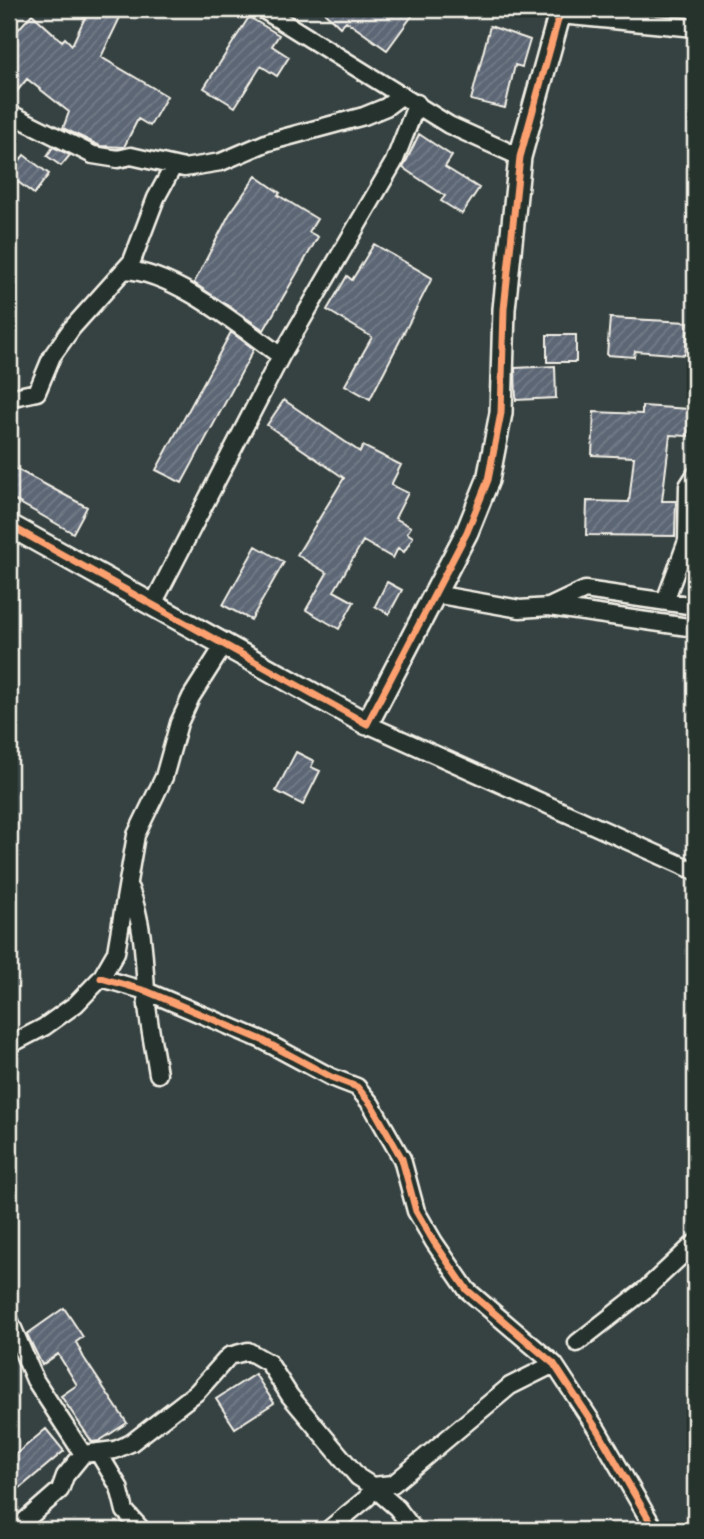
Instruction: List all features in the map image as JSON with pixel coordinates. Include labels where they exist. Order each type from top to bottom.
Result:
[{"type":"street","points":[[262,9],[449,125],[520,157]]},
{"type":"street","points":[[367,724],[467,532],[488,480],[501,413],[504,309],[520,157],[560,12],[695,28]]},
{"type":"street","points":[[9,113],[93,155],[118,159],[131,156],[173,167],[221,162],[268,142],[375,113],[402,95]]},
{"type":"street","points":[[153,604],[281,356],[394,162],[417,103]]},
{"type":"street","points":[[9,398],[37,392],[52,356],[72,328],[132,261],[156,198],[173,167]]},
{"type":"street","points":[[124,270],[138,271],[163,280],[218,312],[281,356]]},
{"type":"street","points":[[665,601],[687,541],[688,486],[695,475]]},
{"type":"street","points":[[9,525],[367,724],[695,871]]},
{"type":"street","points":[[549,607],[584,590],[695,606]]},
{"type":"street","points":[[434,594],[520,609],[549,607],[695,628]]},
{"type":"street","points":[[9,1040],[17,1041],[44,1027],[76,1004],[101,978],[116,952],[136,835],[164,777],[179,723],[200,678],[223,645]]},
{"type":"street","points":[[128,883],[139,913],[147,969],[146,991],[158,1074]]},
{"type":"street","points":[[101,978],[146,991],[262,1040],[331,1077],[357,1087],[371,1104],[402,1159],[416,1211],[467,1290],[554,1363],[655,1530]]},
{"type":"street","points":[[577,1343],[646,1289],[695,1243]]},
{"type":"street","points":[[9,1319],[35,1381],[119,1487],[125,1511],[142,1530]]},
{"type":"street","points":[[19,1530],[20,1525],[60,1490],[65,1476],[90,1453],[115,1450],[131,1443],[197,1392],[229,1356],[248,1351],[269,1363],[290,1396],[358,1476],[397,1508],[414,1530]]},
{"type":"street","points":[[372,1486],[393,1484],[510,1386],[554,1363]]},
{"type":"street","points":[[328,1530],[367,1499],[372,1486]]},
{"type":"building","points":[[89,9],[124,9],[101,57],[167,96],[150,126],[138,119],[124,147],[100,146],[63,128],[69,112],[27,79],[9,101],[9,40],[32,14],[62,41],[65,38],[72,45]]},
{"type":"building","points":[[321,9],[417,9],[387,50],[346,21],[340,27]]},
{"type":"building","points":[[249,17],[279,35],[272,46],[289,57],[277,76],[261,66],[235,107],[204,88]]},
{"type":"building","points":[[490,26],[530,40],[522,67],[515,65],[505,108],[471,100]]},
{"type":"building","points":[[419,134],[452,156],[445,167],[479,188],[462,214],[441,201],[445,196],[403,168]]},
{"type":"building","points":[[53,147],[70,155],[61,166],[47,156]]},
{"type":"building","points":[[24,155],[49,174],[34,194],[9,175]]},
{"type":"building","points":[[256,176],[280,193],[278,195],[317,219],[309,232],[318,237],[264,330],[194,283],[229,215]]},
{"type":"building","points":[[374,244],[432,278],[370,399],[345,385],[372,337],[327,310],[347,276],[352,280]]},
{"type":"building","points":[[610,318],[688,322],[685,355],[635,351],[634,357],[607,355]]},
{"type":"building","points":[[231,332],[254,349],[182,483],[156,470]]},
{"type":"building","points":[[547,335],[576,335],[576,362],[547,362]]},
{"type":"building","points":[[555,366],[556,398],[516,400],[515,368]]},
{"type":"building","points":[[284,400],[360,452],[363,446],[401,465],[391,485],[408,493],[395,518],[411,527],[407,533],[413,537],[404,552],[398,548],[393,558],[363,541],[334,591],[354,602],[339,629],[306,610],[327,573],[297,555],[344,478],[267,425]]},
{"type":"building","points":[[642,406],[689,409],[688,436],[670,435],[662,501],[676,501],[675,536],[586,535],[587,501],[629,502],[634,457],[592,455],[594,412],[642,414]]},
{"type":"building","points":[[9,465],[87,507],[73,533],[9,497]]},
{"type":"building","points":[[256,546],[284,562],[251,620],[223,605]]},
{"type":"building","points":[[387,582],[402,590],[389,614],[375,606]]},
{"type":"building","points":[[296,752],[314,761],[311,767],[320,771],[303,805],[276,791]]},
{"type":"building","points":[[64,1308],[83,1337],[76,1342],[84,1358],[127,1423],[99,1441],[92,1442],[61,1396],[77,1385],[58,1354],[42,1365],[27,1334]]},
{"type":"building","points":[[255,1374],[274,1403],[235,1428],[216,1399]]},
{"type":"building","points":[[46,1429],[64,1451],[9,1497],[9,1460]]},
{"type":"cycle path","points":[[9,525],[367,724],[467,532],[488,480],[501,413],[504,309],[520,157],[561,9]]},
{"type":"cycle path","points":[[101,978],[146,991],[262,1040],[331,1077],[357,1087],[371,1104],[402,1159],[416,1211],[434,1242],[467,1290],[554,1364],[598,1431],[655,1530]]}]
